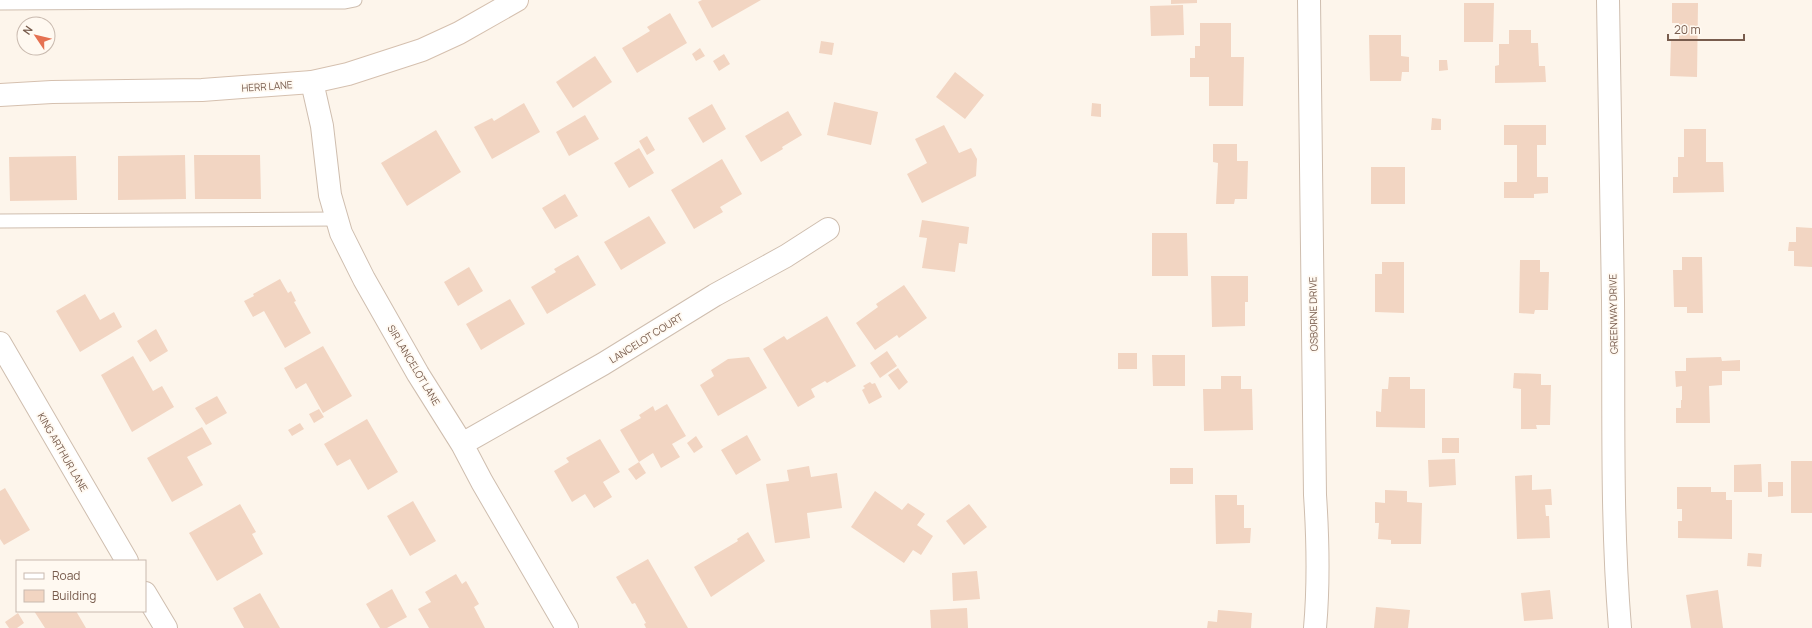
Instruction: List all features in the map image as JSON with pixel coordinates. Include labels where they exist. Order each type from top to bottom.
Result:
[{"type":"street","name":"HERR LANE","points":[[0,95],[60,92],[202,90],[312,82],[348,74],[422,50],[459,33],[517,0]]},
{"type":"street","name":"OSBORNE DRIVE","points":[[1309,0],[1315,495],[1318,539],[1318,593],[1315,628]]},
{"type":"street","name":"GREENWAY DRIVE","points":[[1608,0],[1611,112],[1616,583],[1620,628]]},
{"type":"street","name":"SIR LANCELOT LANE","points":[[312,82],[322,126],[330,195],[341,233],[364,279],[418,374],[462,444],[482,482],[567,628]]},
{"type":"street","name":"LANCELOT COURT","points":[[462,444],[603,364],[715,295],[786,256],[828,229]]},
{"type":"street","name":"KING ARTHUR LANE","points":[[0,343],[126,560]]},
{"type":"street","points":[[146,595],[166,628]]},
{"type":"lane","points":[[0,3],[112,1],[345,2],[355,0]]},
{"type":"lane","points":[[0,221],[337,219]]},
{"type":"building","points":[[702,0],[761,0],[712,28],[698,2]]},
{"type":"building","points":[[1171,0],[1197,0],[1197,3],[1171,4]]},
{"type":"building","points":[[1464,3],[1494,3],[1493,42],[1464,42]]},
{"type":"building","points":[[1672,3],[1698,3],[1697,77],[1670,76],[1671,40],[1679,40],[1679,23],[1672,23]]},
{"type":"building","points":[[1183,5],[1184,35],[1151,36],[1150,6]]},
{"type":"building","points":[[670,13],[687,43],[637,73],[622,48],[650,31],[647,27]]},
{"type":"building","points":[[1200,23],[1231,23],[1231,57],[1244,57],[1243,106],[1209,106],[1209,77],[1190,77],[1190,58],[1195,58],[1195,46],[1200,46]]},
{"type":"building","points":[[1509,30],[1531,30],[1531,43],[1538,43],[1539,66],[1545,66],[1546,82],[1495,83],[1495,66],[1499,65],[1499,44],[1509,44]]},
{"type":"building","points":[[1369,35],[1401,35],[1401,56],[1409,57],[1409,72],[1402,72],[1401,81],[1370,81]]},
{"type":"building","points":[[821,41],[834,43],[832,55],[819,53]]},
{"type":"building","points":[[700,48],[705,56],[696,61],[692,54]]},
{"type":"building","points":[[724,54],[730,64],[719,71],[713,61]]},
{"type":"building","points":[[595,56],[612,82],[573,108],[556,82]]},
{"type":"building","points":[[1439,60],[1447,60],[1448,70],[1439,71]]},
{"type":"building","points":[[955,72],[984,95],[965,119],[936,97]]},
{"type":"building","points":[[834,102],[878,112],[871,145],[827,135]]},
{"type":"building","points":[[524,103],[540,132],[492,159],[474,127],[492,118],[494,121]]},
{"type":"building","points":[[1092,103],[1101,104],[1101,117],[1091,116]]},
{"type":"building","points":[[712,104],[726,129],[703,143],[688,118]]},
{"type":"building","points":[[788,111],[802,135],[782,147],[783,149],[761,162],[745,136]]},
{"type":"building","points":[[585,115],[599,139],[569,156],[556,132]]},
{"type":"building","points":[[1432,118],[1441,119],[1441,130],[1431,130]]},
{"type":"building","points":[[944,125],[959,153],[971,148],[977,159],[976,176],[922,203],[907,174],[927,163],[915,139]]},
{"type":"building","points":[[1504,125],[1546,125],[1546,145],[1537,145],[1537,177],[1548,177],[1548,193],[1534,194],[1534,198],[1504,198],[1504,182],[1517,182],[1517,145],[1504,145]]},
{"type":"building","points":[[1684,129],[1706,129],[1706,162],[1723,162],[1724,192],[1673,193],[1673,177],[1678,177],[1678,157],[1684,157]]},
{"type":"building","points":[[436,130],[461,172],[407,206],[381,163]]},
{"type":"building","points":[[647,136],[655,150],[647,155],[639,141]]},
{"type":"building","points":[[1213,144],[1237,144],[1237,161],[1248,161],[1247,199],[1235,199],[1234,204],[1216,204],[1218,163],[1213,162]]},
{"type":"building","points":[[639,148],[654,173],[629,188],[614,163]]},
{"type":"building","points":[[185,155],[186,199],[118,200],[118,156]]},
{"type":"building","points":[[194,155],[260,155],[261,199],[195,199]]},
{"type":"building","points":[[76,156],[77,200],[10,201],[9,157]]},
{"type":"building","points":[[722,159],[742,194],[720,207],[723,212],[694,229],[671,190]]},
{"type":"building","points":[[1371,167],[1405,167],[1405,204],[1371,204]]},
{"type":"building","points":[[565,194],[578,216],[555,229],[542,208]]},
{"type":"building","points":[[649,216],[666,243],[621,270],[604,242]]},
{"type":"building","points":[[922,220],[969,227],[967,244],[959,243],[955,272],[922,268],[927,238],[919,237]]},
{"type":"building","points":[[1796,227],[1812,228],[1812,267],[1794,266],[1794,251],[1788,251],[1789,242],[1796,242]]},
{"type":"building","points":[[1152,233],[1187,233],[1188,276],[1152,276]]},
{"type":"building","points":[[578,255],[596,285],[547,314],[531,287],[556,272],[554,269]]},
{"type":"building","points":[[1682,257],[1702,257],[1703,313],[1687,313],[1687,307],[1674,307],[1673,270],[1682,270]]},
{"type":"building","points":[[1520,260],[1540,260],[1540,272],[1549,272],[1548,310],[1535,310],[1534,314],[1519,313]]},
{"type":"building","points":[[1382,262],[1404,262],[1404,313],[1375,312],[1375,274],[1382,274]]},
{"type":"building","points":[[469,267],[483,291],[458,306],[444,282]]},
{"type":"building","points":[[1211,276],[1248,276],[1248,302],[1245,302],[1245,326],[1212,327]]},
{"type":"building","points":[[280,279],[288,293],[291,291],[296,301],[294,302],[311,333],[285,348],[264,311],[253,317],[244,301],[254,296],[253,294]]},
{"type":"building","points":[[904,285],[927,318],[899,338],[897,335],[875,350],[856,323],[878,307],[876,304]]},
{"type":"building","points":[[85,294],[100,320],[114,312],[122,327],[80,352],[56,311]]},
{"type":"building","points":[[510,299],[525,324],[481,350],[466,324]]},
{"type":"building","points":[[827,316],[856,366],[827,383],[825,381],[811,389],[815,397],[798,407],[763,349],[784,336],[787,340]]},
{"type":"building","points":[[156,329],[168,351],[150,362],[137,341]]},
{"type":"building","points":[[323,346],[352,396],[323,413],[306,383],[296,389],[284,368]]},
{"type":"building","points":[[887,351],[897,366],[880,378],[870,363]]},
{"type":"building","points":[[1118,353],[1137,353],[1137,369],[1118,369]]},
{"type":"building","points":[[1152,355],[1185,355],[1185,386],[1153,386]]},
{"type":"building","points":[[133,356],[153,391],[162,386],[174,407],[132,432],[101,375]]},
{"type":"building","points":[[749,357],[767,388],[718,416],[700,385],[714,376],[711,370],[728,359]]},
{"type":"building","points":[[1721,357],[1722,361],[1740,360],[1740,371],[1722,371],[1722,385],[1709,386],[1710,423],[1676,423],[1676,408],[1681,408],[1682,386],[1676,387],[1675,371],[1686,371],[1686,358]]},
{"type":"building","points":[[898,368],[908,382],[899,390],[888,375]]},
{"type":"building","points":[[1514,373],[1541,374],[1541,385],[1551,385],[1550,425],[1536,425],[1537,429],[1521,429],[1521,389],[1513,388]]},
{"type":"building","points":[[1221,376],[1241,376],[1241,389],[1252,389],[1253,430],[1204,431],[1203,389],[1221,389]]},
{"type":"building","points":[[1389,377],[1410,377],[1410,389],[1425,389],[1425,428],[1376,427],[1376,411],[1381,412],[1382,389],[1388,389]]},
{"type":"building","points":[[870,382],[872,384],[875,383],[882,397],[869,404],[862,390],[865,388],[863,386]]},
{"type":"building","points":[[217,396],[227,413],[206,425],[195,408]]},
{"type":"building","points":[[667,404],[686,436],[672,444],[680,457],[661,468],[653,453],[639,462],[620,430],[641,418],[639,415],[653,406],[655,411]]},
{"type":"building","points":[[319,409],[324,417],[314,423],[309,414]]},
{"type":"building","points":[[367,419],[398,472],[368,490],[350,459],[337,466],[324,444]]},
{"type":"building","points":[[300,423],[304,429],[292,436],[288,430]]},
{"type":"building","points":[[202,427],[212,444],[187,457],[203,485],[172,502],[147,458]]},
{"type":"building","points":[[747,435],[761,460],[736,475],[721,450]]},
{"type":"building","points":[[696,436],[703,447],[694,453],[687,443]]},
{"type":"building","points":[[1442,438],[1459,438],[1459,453],[1442,453]]},
{"type":"building","points":[[600,439],[620,472],[603,482],[612,497],[594,508],[585,494],[572,502],[554,471],[569,462],[566,458]]},
{"type":"building","points":[[1455,459],[1456,485],[1429,487],[1428,460]]},
{"type":"building","points":[[1791,461],[1812,461],[1812,513],[1791,513]]},
{"type":"building","points":[[639,462],[646,473],[636,480],[628,469]]},
{"type":"building","points":[[1761,464],[1762,492],[1734,492],[1734,465]]},
{"type":"building","points":[[809,466],[811,477],[837,473],[842,508],[807,513],[810,538],[775,543],[766,484],[789,481],[787,470]]},
{"type":"building","points":[[1170,468],[1193,468],[1193,484],[1170,484]]},
{"type":"building","points":[[1532,475],[1532,490],[1551,489],[1552,505],[1545,505],[1546,516],[1549,516],[1550,538],[1517,539],[1515,476]]},
{"type":"building","points":[[1768,482],[1783,482],[1783,496],[1768,497]]},
{"type":"building","points":[[1677,487],[1711,487],[1711,492],[1726,492],[1726,500],[1732,500],[1732,539],[1678,538],[1678,521],[1682,521],[1682,509],[1677,509]]},
{"type":"building","points":[[5,488],[30,530],[4,545],[0,539],[0,491]]},
{"type":"building","points":[[1385,490],[1407,491],[1407,502],[1422,503],[1421,544],[1391,544],[1391,540],[1378,539],[1379,523],[1375,523],[1375,502],[1385,503]]},
{"type":"building","points":[[875,491],[902,510],[908,503],[925,514],[917,525],[933,536],[921,555],[913,550],[904,563],[851,527]]},
{"type":"building","points":[[1215,495],[1237,495],[1237,505],[1244,505],[1244,528],[1251,528],[1250,543],[1216,544]]},
{"type":"building","points":[[413,501],[436,541],[410,556],[387,516]]},
{"type":"building","points":[[240,504],[256,532],[252,534],[263,554],[217,581],[189,533]]},
{"type":"building","points":[[969,504],[987,527],[964,545],[946,521]]},
{"type":"building","points":[[748,532],[765,561],[711,597],[694,567],[738,541],[737,539]]},
{"type":"building","points":[[1748,553],[1762,554],[1761,567],[1747,566]]},
{"type":"building","points":[[648,559],[688,628],[646,628],[644,624],[646,623],[635,603],[632,604],[616,577]]},
{"type":"building","points":[[977,571],[980,599],[953,601],[952,573]]},
{"type":"building","points":[[456,574],[462,584],[466,581],[479,604],[474,607],[485,628],[429,628],[418,609],[431,602],[425,592]]},
{"type":"building","points":[[392,589],[407,617],[387,628],[380,628],[366,604]]},
{"type":"building","points":[[1550,590],[1553,619],[1524,621],[1521,593]]},
{"type":"building","points":[[1718,590],[1723,628],[1691,628],[1686,595]]},
{"type":"building","points":[[260,593],[280,628],[244,628],[233,608]]},
{"type":"building","points":[[1376,607],[1410,610],[1408,628],[1374,628]]},
{"type":"building","points":[[967,608],[968,628],[931,628],[930,610]]},
{"type":"building","points":[[1218,610],[1252,613],[1251,628],[1207,628],[1208,621],[1217,622]]},
{"type":"building","points":[[35,612],[77,612],[86,628],[45,628]]},
{"type":"building","points":[[18,613],[24,623],[17,628],[9,628],[5,622]]}]
